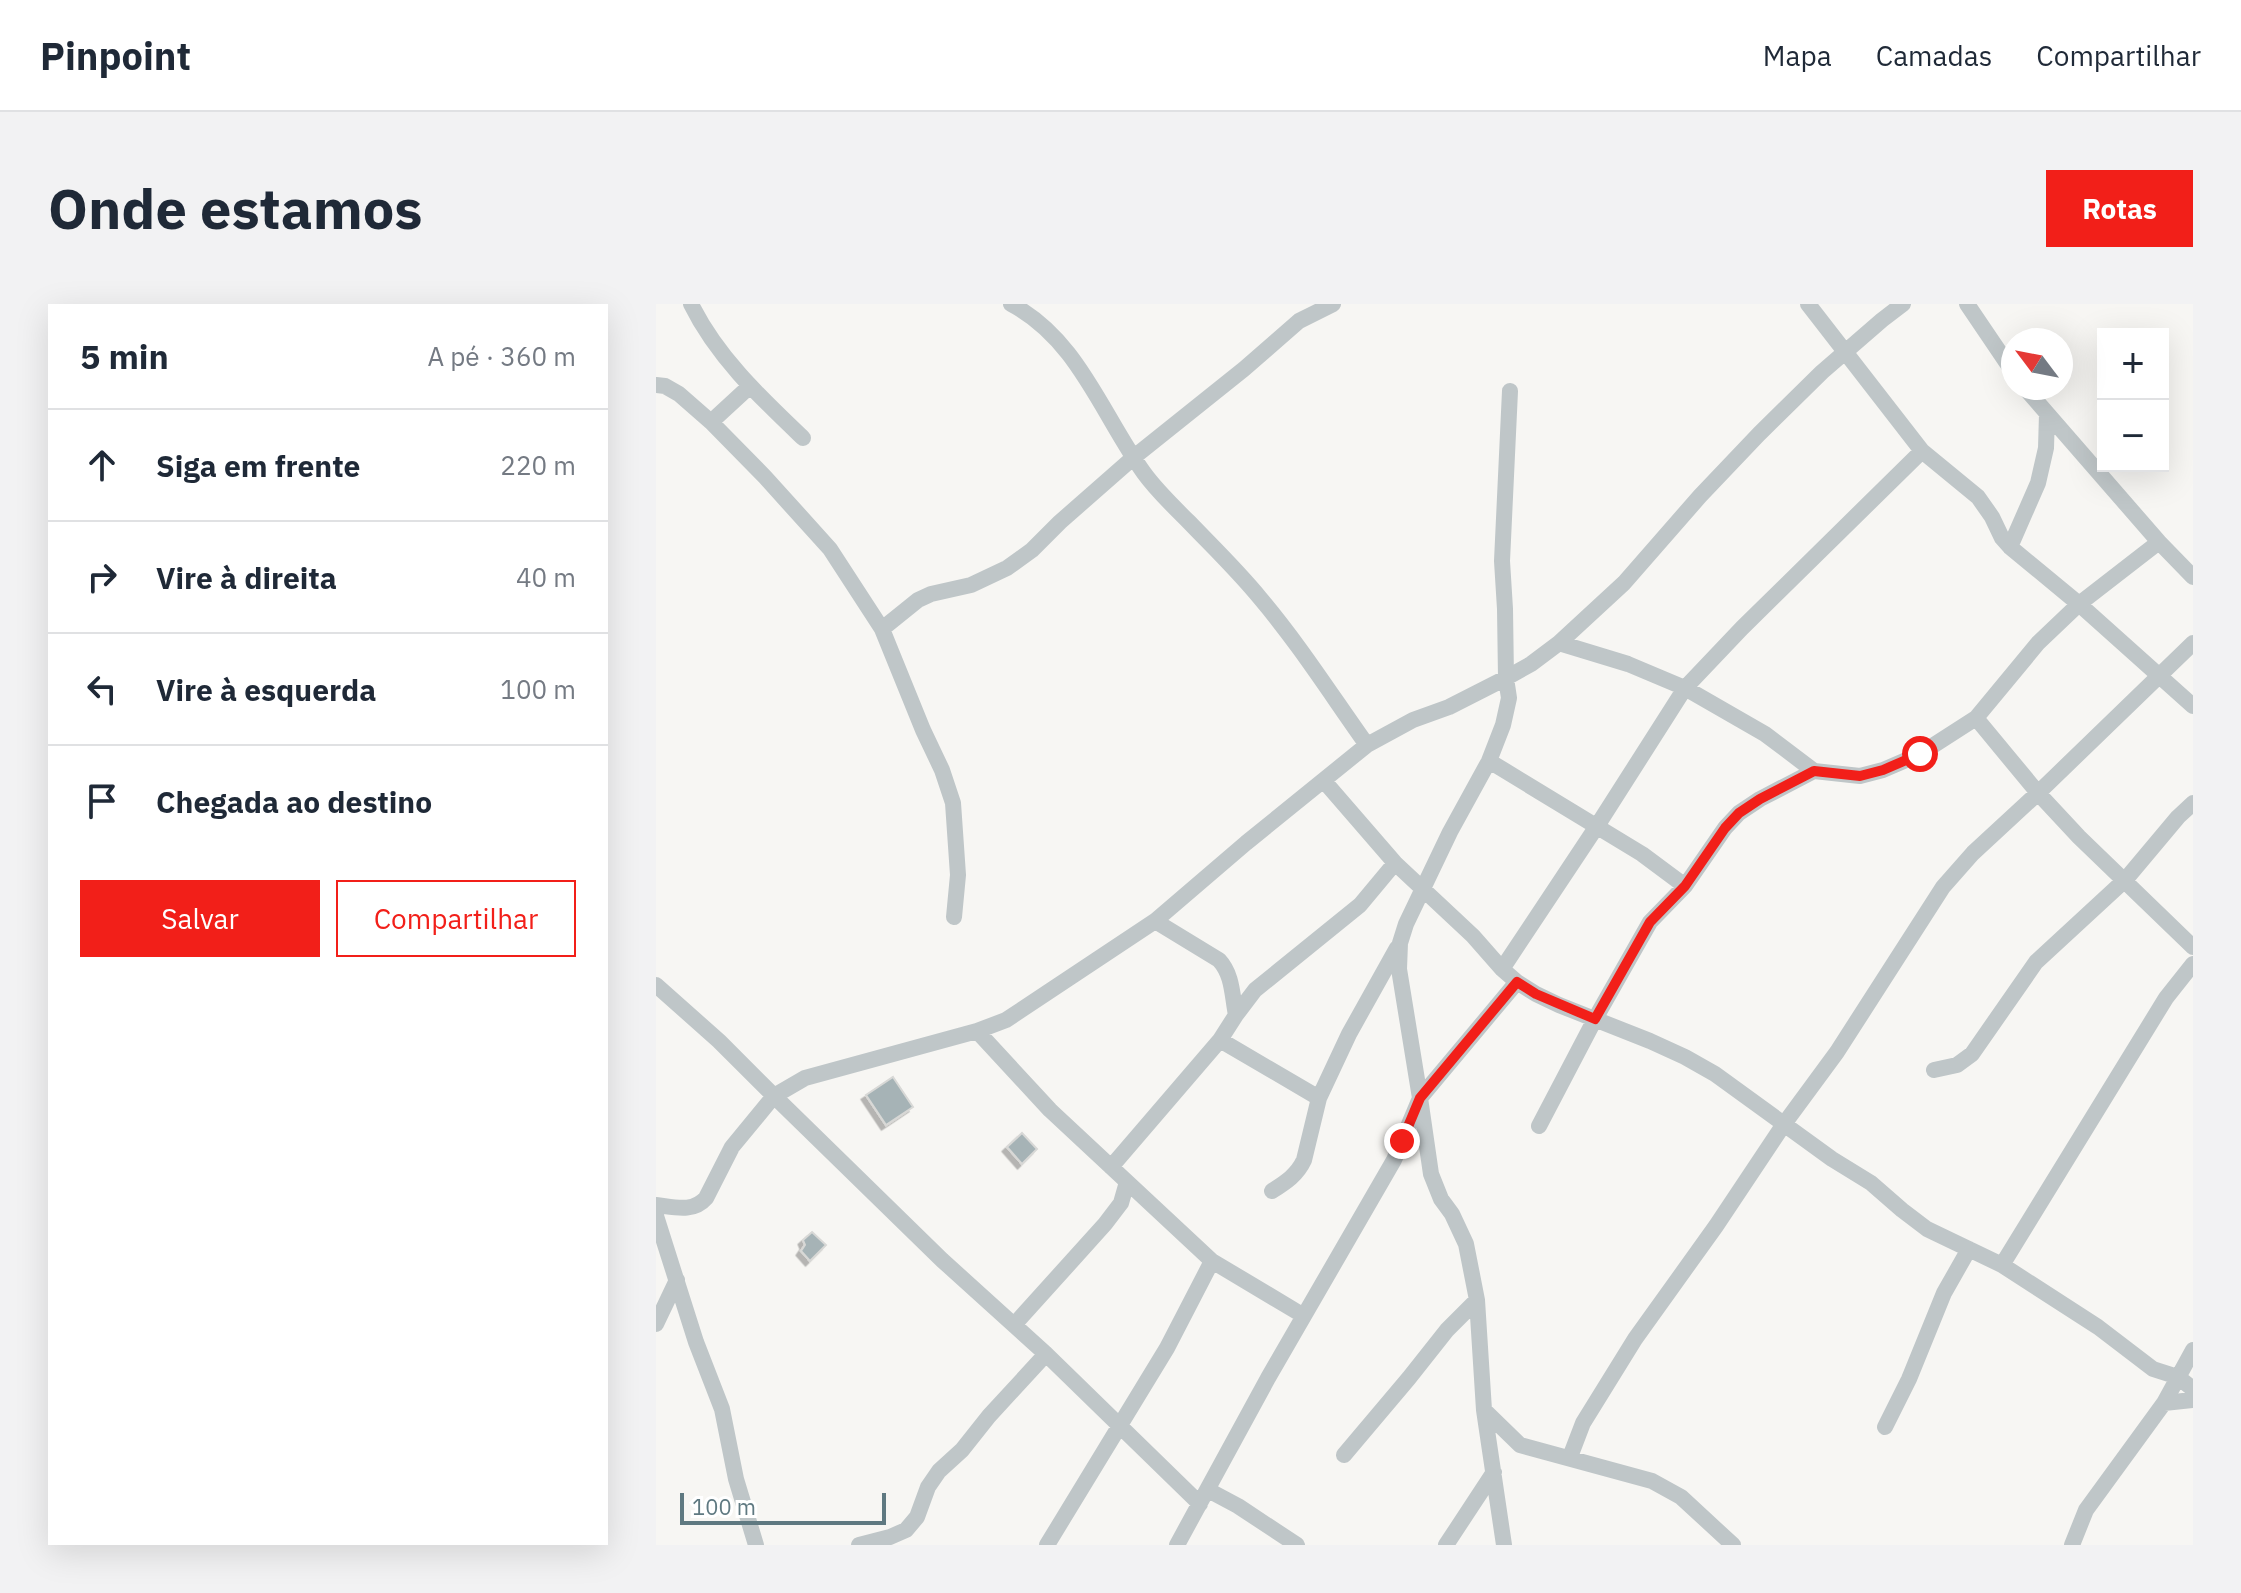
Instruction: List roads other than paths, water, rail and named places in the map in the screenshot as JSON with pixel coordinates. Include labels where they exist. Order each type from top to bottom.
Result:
[{"type":"street","points":[[691,304],[749,387],[803,438]]},
{"type":"street","points":[[1011,304],[1046,328],[1071,357],[1159,492],[1260,598],[1367,745]]},
{"type":"street","points":[[882,629],[918,600],[971,585],[1007,568],[1032,550],[1134,457],[1299,321],[1333,304]]},
{"type":"street","points":[[1808,304],[1922,451],[1978,497],[2010,547],[2193,706]]},
{"type":"street","points":[[656,1205],[690,1208],[700,1204],[732,1147],[774,1096],[805,1078],[977,1031],[1006,1020],[1155,921],[1367,745],[1531,664],[1559,643],[1624,583],[1759,434],[1845,352],[1903,304]]},
{"type":"street","points":[[1967,304],[2001,354]]},
{"type":"street","points":[[656,385],[679,394],[711,422],[830,549],[882,629],[953,803],[958,875],[954,917]]},
{"type":"street","points":[[711,422],[749,387]]},
{"type":"street","points":[[1272,1191],[1300,1169],[1319,1098],[1349,1034],[1400,943],[1450,832],[1489,761],[1503,725],[1509,698],[1502,561],[1510,391]]},
{"type":"street","points":[[2035,400],[2193,577]]},
{"type":"street","points":[[2010,547],[2038,483],[2046,448],[2047,414]]},
{"type":"street","points":[[1502,969],[1685,688],[1922,451]]},
{"type":"street","points":[[1559,643],[1628,664],[1685,688],[1765,734],[1814,771],[1860,776],[1920,754],[1976,718],[2038,643],[2079,604],[2159,542]]},
{"type":"street","points":[[1570,1457],[1583,1423],[1635,1339],[1859,1019],[1943,887],[1973,853],[2193,643]]},
{"type":"street","points":[[1976,718],[2079,837],[2126,879],[2193,947]]},
{"type":"street","points":[[1489,761],[1642,854],[1685,886]]},
{"type":"street","points":[[1539,1126],[1650,922],[1685,886],[1739,813],[1814,771]]},
{"type":"street","points":[[1324,781],[1395,863],[1517,982],[1547,1000],[1685,1057],[1715,1074],[1832,1159],[1871,1183],[1927,1229],[2002,1265],[2098,1327],[2153,1369],[2171,1391],[2193,1400]]},
{"type":"street","points":[[1934,1070],[1957,1065],[1972,1054],[2036,962],[2126,879],[2193,803]]},
{"type":"street","points":[[1111,1167],[1220,1040],[1255,990],[1338,925],[1360,905],[1395,863]]},
{"type":"street","points":[[1155,921],[1219,960],[1229,974],[1236,1015]]},
{"type":"street","points":[[1400,943],[1399,969],[1431,1174],[1466,1244],[1477,1300],[1484,1410],[1504,1545]]},
{"type":"street","points":[[2002,1265],[2166,998],[2193,964]]},
{"type":"street","points":[[1177,1545],[1268,1378],[1394,1160],[1420,1098],[1517,982]]},
{"type":"street","points":[[656,985],[719,1041],[942,1260],[1119,1424],[1204,1497],[1238,1506],[1297,1545]]},
{"type":"street","points":[[977,1031],[1050,1110],[1212,1261],[1304,1316]]},
{"type":"street","points":[[1220,1040],[1319,1098]]},
{"type":"street","points":[[1014,1325],[1121,1203],[1127,1182]]},
{"type":"street","points":[[1121,1203],[1142,1196]]},
{"type":"street","points":[[656,1216],[696,1342],[722,1409],[736,1479],[756,1545]]},
{"type":"street","points":[[1885,1427],[1909,1379],[1944,1293],[1969,1249]]},
{"type":"street","points":[[1047,1545],[1167,1348],[1212,1261]]},
{"type":"street","points":[[656,1324],[677,1280]]},
{"type":"street","points":[[1344,1455],[1447,1330],[1477,1300]]},
{"type":"street","points":[[2072,1545],[2098,1490],[2171,1391],[2193,1350]]},
{"type":"street","points":[[859,1545],[906,1530],[917,1517],[928,1487],[939,1471],[962,1450],[1046,1354]]},
{"type":"street","points":[[2171,1391],[2193,1389]]},
{"type":"street","points":[[1484,1410],[1520,1445],[1652,1481],[1681,1497],[1733,1545]]},
{"type":"street","points":[[1446,1545],[1494,1466],[1520,1445]]}]
